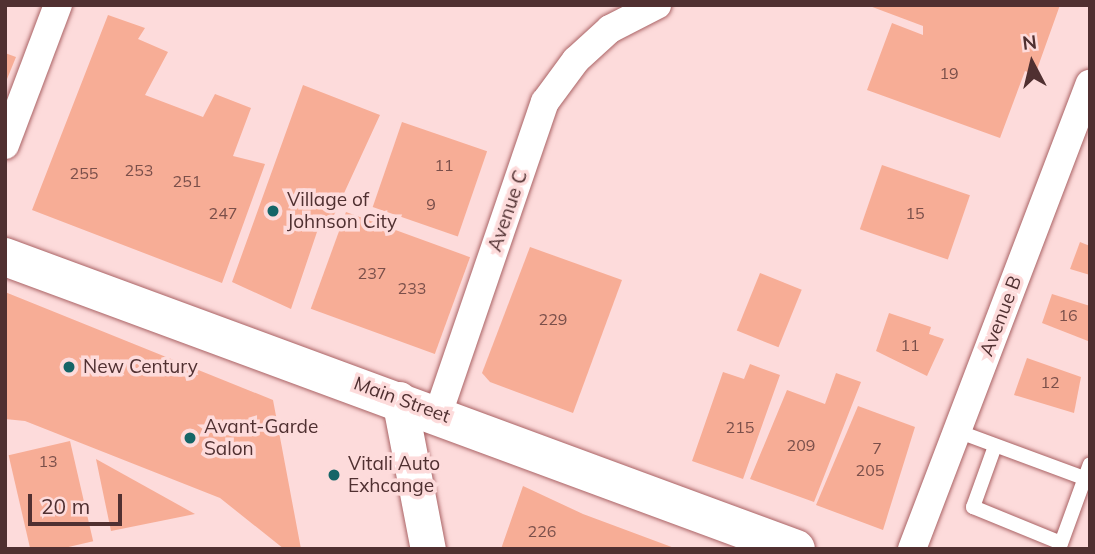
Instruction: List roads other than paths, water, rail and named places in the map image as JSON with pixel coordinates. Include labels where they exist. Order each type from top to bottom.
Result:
[{"type":"main road","name":"Main Street","points":[[5,257],[399,399],[796,549]]},
{"type":"street","points":[[5,145],[58,5]]},
{"type":"street","name":"Avenue C","points":[[438,414],[545,102],[576,60],[610,29],[657,5]]},
{"type":"street","name":"Avenue B","points":[[912,549],[1090,84]]},
{"type":"street","points":[[399,399],[428,549]]},
{"type":"lane","points":[[957,431],[995,446],[1087,471],[1060,546],[973,507],[995,446]]},
{"type":"place","name":"Village of Johnson City","points":[[273,211]]},
{"type":"place","name":"New Century","points":[[69,367]]},
{"type":"place","name":"Avant-Garde Salon","points":[[190,438]]},
{"type":"place","name":"Vitali Auto Exhcange","points":[[334,475]]}]
